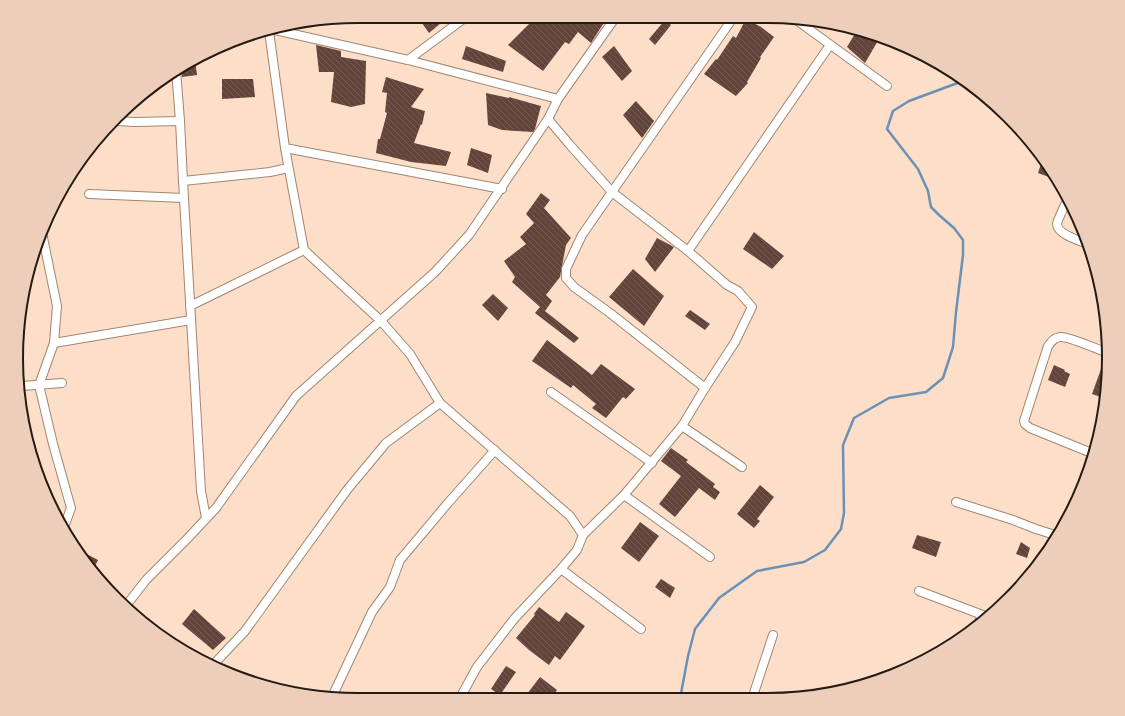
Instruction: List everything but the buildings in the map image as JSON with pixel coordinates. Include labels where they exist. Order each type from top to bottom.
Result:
[{"type":"street","points":[[408,60],[458,23]]},
{"type":"street","points":[[129,602],[146,580],[216,508],[296,396],[435,272],[469,235],[502,189],[548,119],[558,99],[611,23]]},
{"type":"street","points":[[706,388],[610,313],[574,287],[566,278],[566,269],[582,235],[730,23]]},
{"type":"street","points":[[804,25],[887,86]]},
{"type":"street","points":[[282,32],[408,60],[558,99]]},
{"type":"street","points":[[269,35],[288,168],[304,250],[381,321],[410,354],[440,403],[570,516],[583,535]]},
{"type":"street","points":[[688,251],[830,45]]},
{"type":"street","points":[[176,76],[201,496],[206,518]]},
{"type":"street","points":[[463,693],[481,661],[514,620],[561,570],[577,550],[583,535],[624,495],[682,426],[735,342],[752,307],[738,291],[727,285],[688,251],[612,192],[548,119]]},
{"type":"street","points":[[121,121],[180,121]]},
{"type":"street","points":[[285,148],[502,189]]},
{"type":"street","points":[[182,181],[270,172],[288,168]]},
{"type":"street","points":[[88,194],[184,198]]},
{"type":"street","points":[[1065,206],[1057,225],[1059,230],[1064,234],[1080,241]]},
{"type":"street","points":[[44,243],[57,306],[54,343],[39,385],[53,444],[71,508],[65,520]]},
{"type":"street","points":[[190,306],[304,250]]},
{"type":"street","points":[[54,343],[191,320]]},
{"type":"street","points":[[1089,452],[1030,428],[1024,421],[1048,346],[1052,340],[1060,337],[1067,338],[1102,351]]},
{"type":"street","points":[[25,386],[62,383]]},
{"type":"street","points":[[551,392],[652,463]]},
{"type":"street","points":[[217,661],[245,631],[347,490],[386,443],[440,403]]},
{"type":"street","points":[[682,426],[742,467]]},
{"type":"street","points":[[334,692],[372,612],[390,587],[400,560],[495,450]]},
{"type":"street","points":[[624,495],[710,557]]},
{"type":"street","points":[[956,502],[1052,534]]},
{"type":"street","points":[[561,570],[640,629]]},
{"type":"street","points":[[919,591],[982,615]]},
{"type":"street","points":[[754,693],[773,635]]},
{"type":"waterway","points":[[681,693],[695,629],[719,598],[757,571],[804,562],[825,550],[841,529],[844,513],[843,445],[854,418],[889,398],[926,392],[943,378],[953,347],[963,255],[963,240],[954,228],[931,207],[928,191],[918,169],[887,129],[893,111],[909,101],[958,83]]}]
